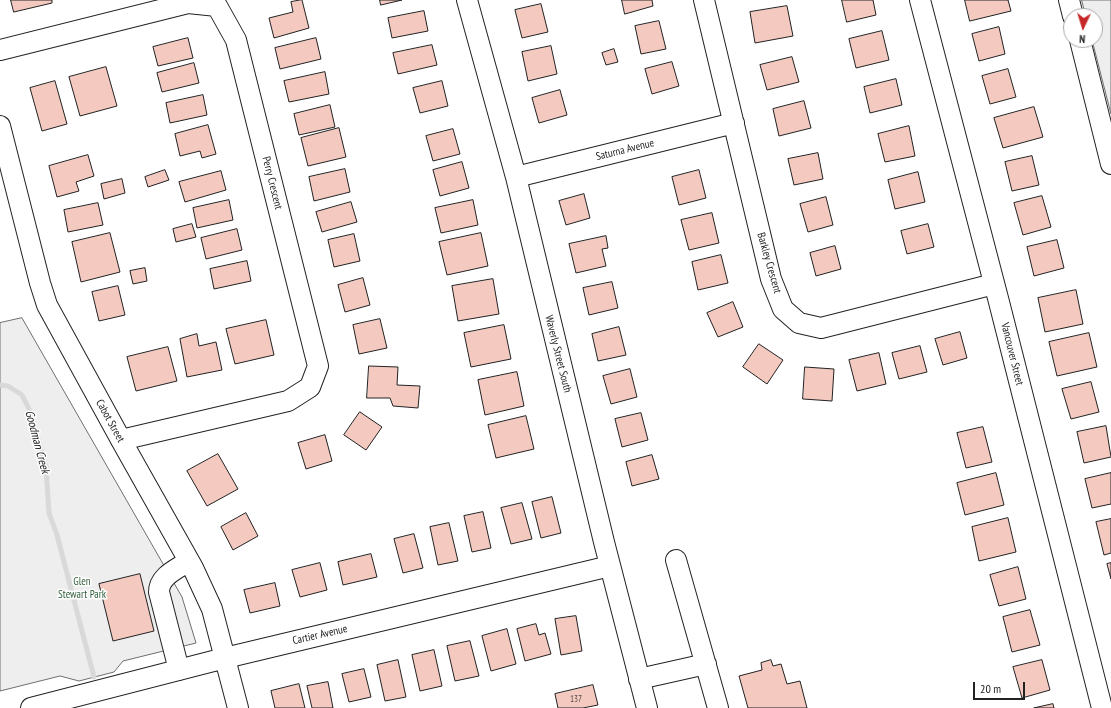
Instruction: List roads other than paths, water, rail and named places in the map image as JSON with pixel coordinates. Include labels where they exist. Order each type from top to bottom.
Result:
[{"type":"street","name":"Waverly Street South","points":[[467,0],[516,177],[610,566],[647,708]]},
{"type":"street","name":"Barkley Crescent","points":[[704,0],[771,279],[783,309],[799,323],[821,328],[994,284]]},
{"type":"street","name":"Vancouver Street","points":[[920,0],[1102,708]]},
{"type":"street","name":"Perry Crescent","points":[[0,50],[188,3],[217,6],[236,40],[318,366],[310,387],[288,401],[121,440]]},
{"type":"street","points":[[1082,48],[1111,164]]},
{"type":"street","name":"Saturna Avenue","points":[[516,177],[734,123]]},
{"type":"street","name":"Cabot Street","points":[[0,126],[40,283],[48,304],[58,327],[189,561],[212,609],[238,708]]},
{"type":"street","points":[[676,560],[718,708]]},
{"type":"street","points":[[179,670],[159,592],[159,584],[162,579],[189,561]]},
{"type":"street","name":"Cartier Avenue","points":[[31,708],[225,658],[610,566]]},
{"type":"street","points":[[639,679],[706,664]]},
{"type":"waterway","name":"Goodman Creek","points":[[0,385],[8,386],[22,395],[29,409],[46,467],[49,513],[57,535],[94,677]]},
{"type":"park label","name":"Glen Stewart Park","points":[[82,588]]}]
